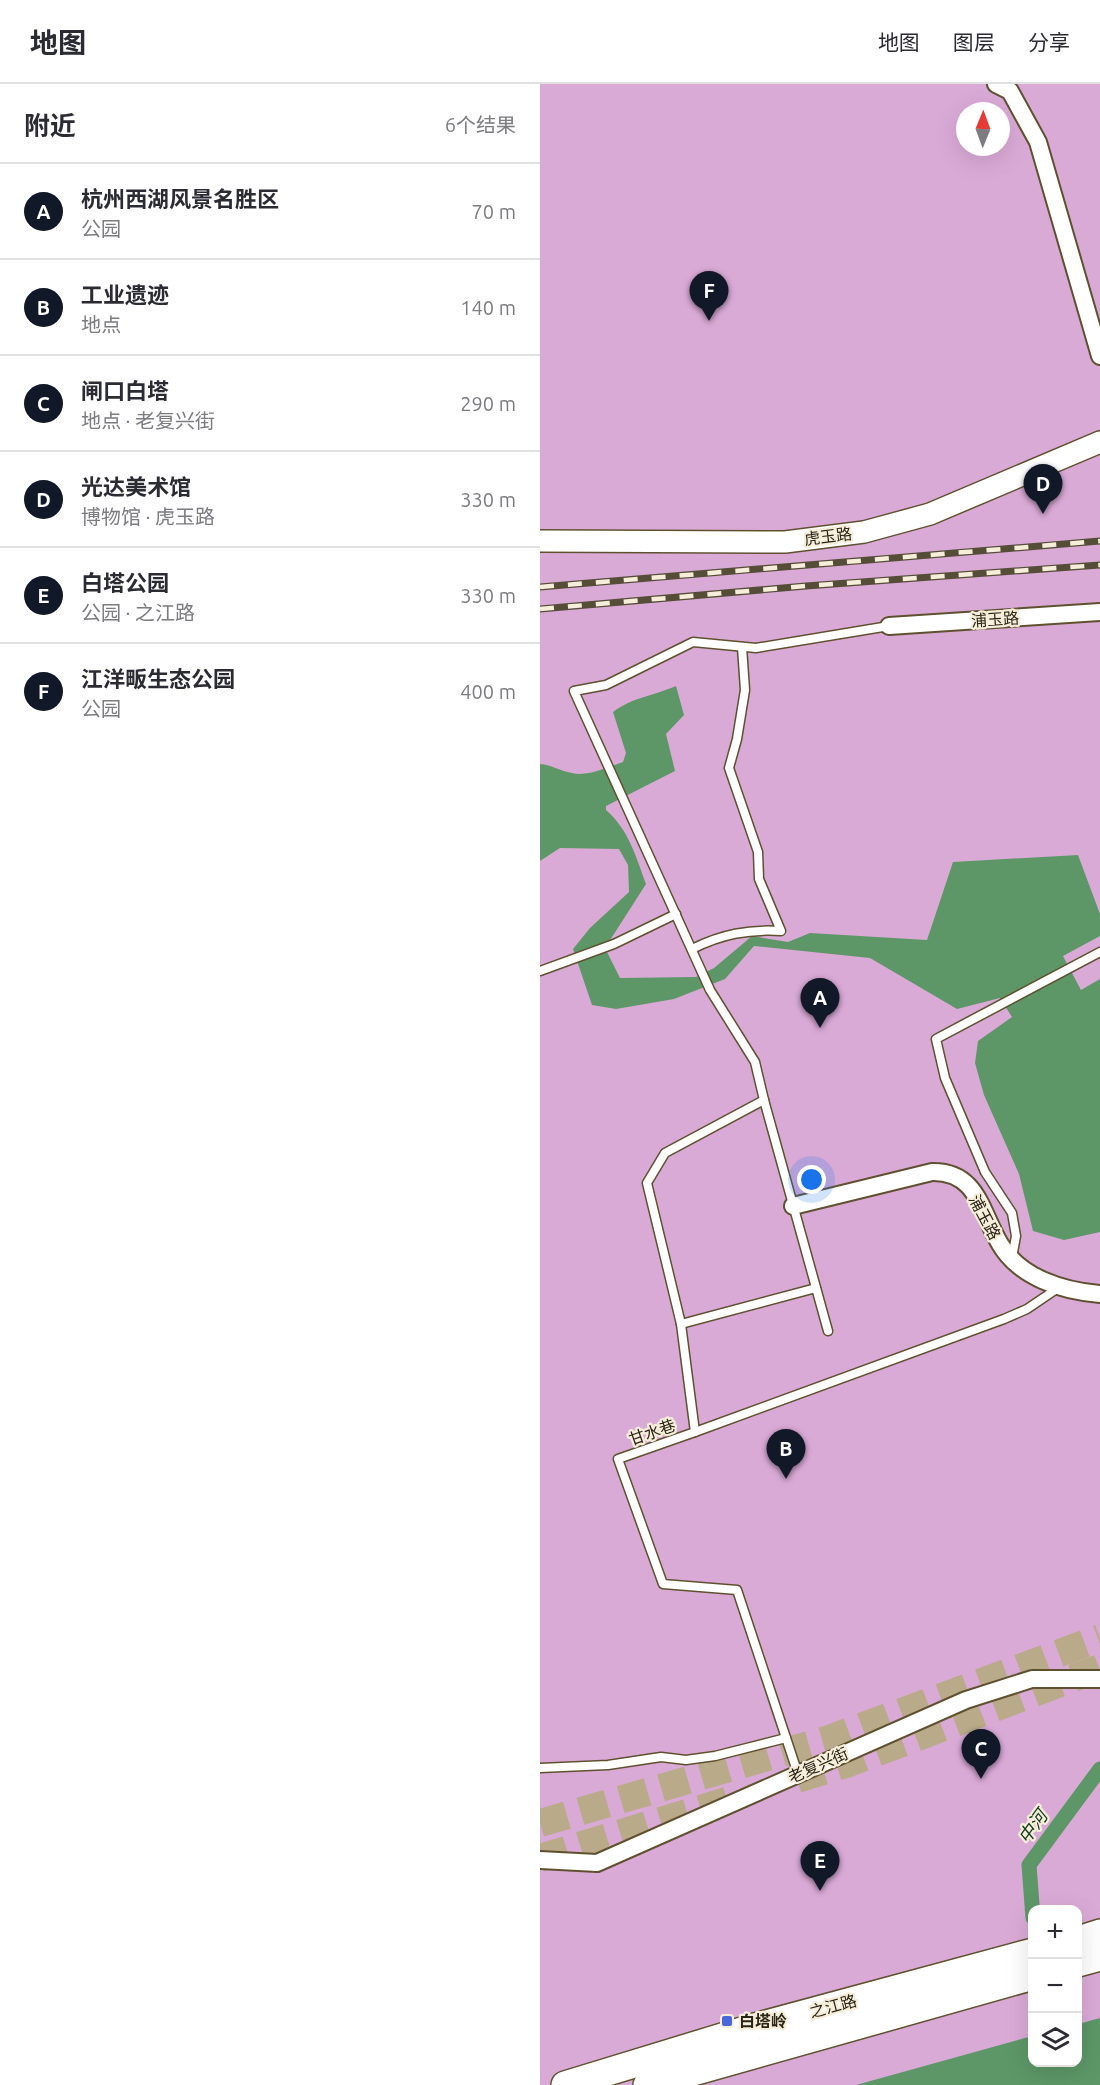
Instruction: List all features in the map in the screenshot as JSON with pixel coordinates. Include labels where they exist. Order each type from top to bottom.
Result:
[{"type":"main road","points":[[1082,1938],[1100,1933]]},
{"type":"main road","points":[[1082,1962],[1100,1957]]},
{"type":"main road","name":"之江路","points":[[565,2085],[755,2027],[1028,1961]]},
{"type":"main road","name":"之江路","points":[[647,2085],[1028,1961]]},
{"type":"street","points":[[996,84],[1010,91],[1038,142],[1100,356]]},
{"type":"street","name":"虎玉路","points":[[540,541],[785,542],[864,532],[930,514],[1100,442]]},
{"type":"street","name":"浦玉路","points":[[889,626],[1100,612]]},
{"type":"street","name":"浦玉路","points":[[793,1206],[932,1172],[949,1172],[963,1180],[977,1197],[1000,1245],[1031,1274],[1058,1288],[1100,1294]]},
{"type":"street","name":"老复兴街","points":[[540,1860],[597,1863],[966,1700],[1021,1682],[1032,1679],[1100,1679]]},
{"type":"lane","points":[[828,1331],[755,1062],[710,990],[574,691],[606,685],[693,642],[756,648],[889,626]]},
{"type":"lane","points":[[692,949],[706,942],[752,929],[781,931],[759,879],[758,852],[729,768],[737,739],[745,690],[742,647]]},
{"type":"lane","points":[[540,971],[614,944],[676,914]]},
{"type":"lane","points":[[1012,1258],[1016,1236],[1012,1213],[985,1172],[945,1078],[936,1039],[1100,952]]},
{"type":"lane","name":"甘水巷","points":[[764,1100],[665,1153],[647,1183],[681,1324],[695,1432],[618,1459],[663,1584],[737,1590],[798,1774]]},
{"type":"lane","points":[[681,1324],[816,1288]]},
{"type":"lane","points":[[695,1432],[1004,1319],[1027,1309],[1058,1288]]},
{"type":"lane","points":[[540,1768],[608,1765],[661,1757],[686,1760],[715,1756],[786,1738]]},
{"type":"shaded area","points":[[540,84],[1100,84],[1100,2026],[1082,2031],[1082,1905],[1028,1905],[1028,2046],[885,2085],[540,2085]]},
{"type":"shaded area","points":[[676,686],[684,715],[666,734],[675,771],[606,806],[606,810],[626,835],[646,884],[605,948],[620,978],[696,977],[714,968],[752,936],[788,942],[810,933],[927,940],[953,862],[1078,855],[1100,914],[1100,936],[1063,956],[1081,990],[1100,979],[1100,1232],[1064,1240],[1033,1231],[1019,1174],[984,1095],[975,1063],[978,1041],[1012,1017],[1000,998],[957,1009],[870,958],[754,946],[725,979],[674,999],[616,1009],[592,1005],[573,949],[590,928],[629,892],[628,865],[619,849],[560,848],[540,861],[540,764],[584,774],[623,762],[626,753],[613,712],[636,700]]},
{"type":"shaded area","points":[[1100,2018],[1100,2085],[856,2085],[1028,2037],[1028,2067],[1082,2067],[1082,2023]]},
{"type":"waterway","name":"中河","points":[[1032,1905],[1029,1865],[1100,1769]]},
{"type":"tunnel","points":[[540,1823],[826,1740],[1100,1638]]},
{"type":"tunnel","points":[[797,1779],[849,1763],[1100,1668]]},
{"type":"tunnel","points":[[540,1858],[736,1798]]},
{"type":"railway","points":[[540,587],[1100,541]]},
{"type":"railway","points":[[540,609],[806,586],[1100,565]]},
{"type":"place","name":"江洋畈生态公园","points":[[709,321]]},
{"type":"place","name":"光达美术馆","points":[[1043,514]]},
{"type":"place","name":"杭州西湖风景名胜区","points":[[820,1028]]},
{"type":"place","name":"工业遗迹","points":[[786,1479]]},
{"type":"place","name":"闸口白塔","points":[[981,1779]]},
{"type":"place","name":"白塔公园","points":[[820,1891]]},
{"type":"place","name":"白塔岭","points":[[727,2021]]}]
